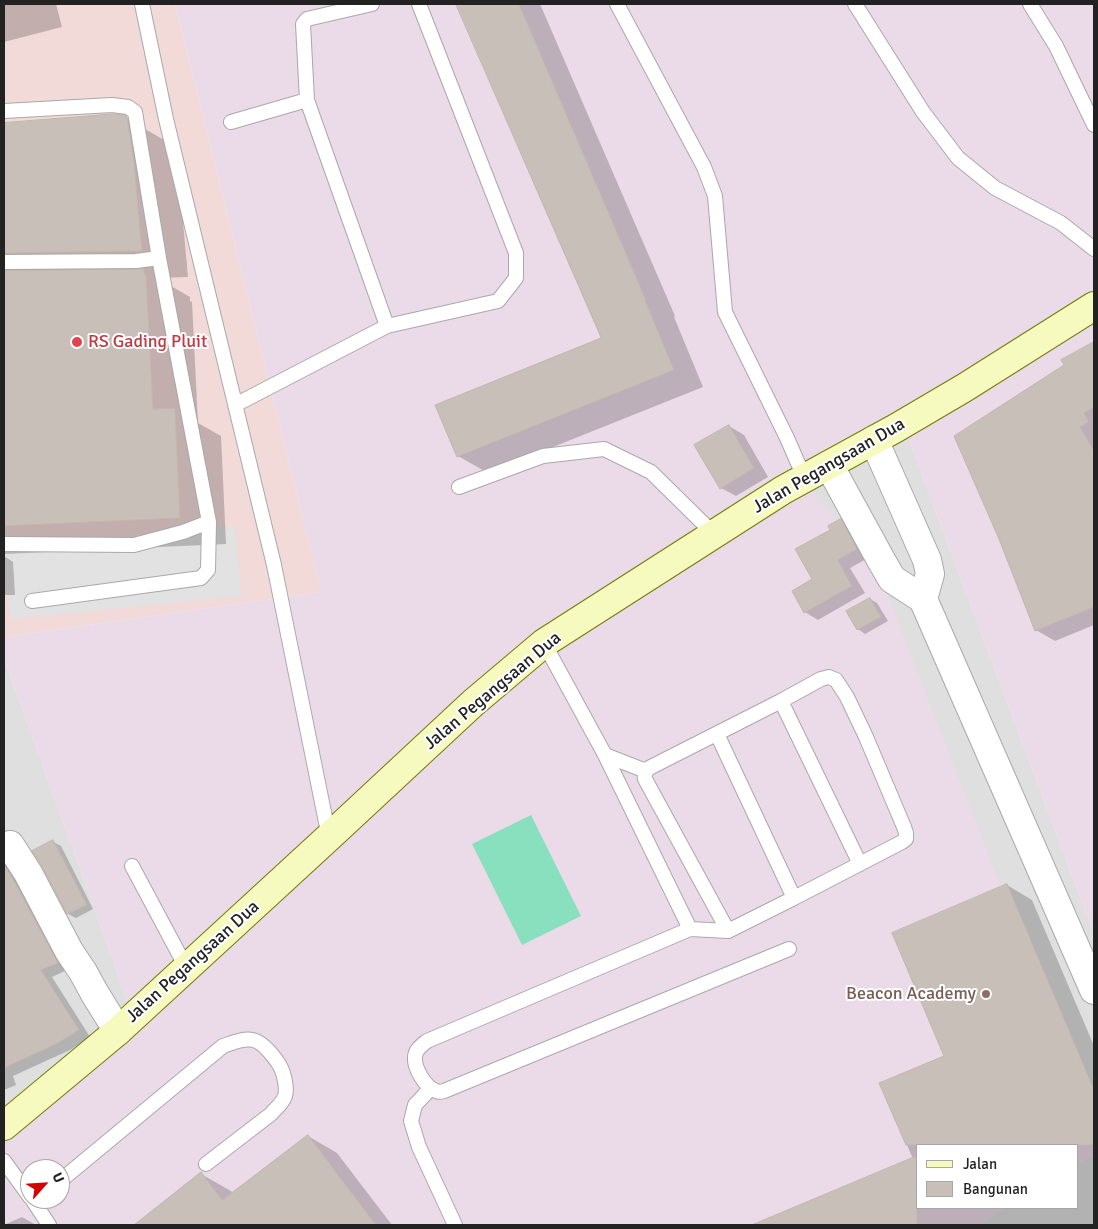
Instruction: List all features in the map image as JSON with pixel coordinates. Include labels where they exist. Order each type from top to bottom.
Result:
[{"type":"main road","name":"Jalan Pegangsaan Dua","points":[[4,1126],[118,1031],[473,703],[544,643],[804,477],[885,434],[964,388],[1094,306]]},
{"type":"street","points":[[885,434],[927,560],[930,574],[923,599]]},
{"type":"street","points":[[829,465],[892,579],[923,599],[1094,990]]},
{"type":"street","points":[[10,845],[28,873],[69,951],[118,1031]]},
{"type":"lane","points":[[142,4],[166,119],[274,565],[330,837]]},
{"type":"lane","points":[[372,4],[307,19],[303,24],[307,100],[387,326]]},
{"type":"lane","points":[[235,405],[387,326],[498,301],[516,278],[516,253],[419,4]]},
{"type":"lane","points":[[617,4],[704,167],[715,196],[726,312],[804,477]]},
{"type":"lane","points":[[855,4],[922,112],[958,158],[995,188],[1061,223],[1094,249]]},
{"type":"lane","points":[[1030,4],[1056,46],[1094,125]]},
{"type":"lane","points":[[231,122],[307,100]]},
{"type":"lane","points":[[4,111],[112,105],[128,107],[134,112],[209,522],[208,570],[201,578],[32,601]]},
{"type":"lane","points":[[4,262],[136,261],[160,258]]},
{"type":"lane","points":[[460,487],[543,456],[604,449],[651,472],[714,534]]},
{"type":"lane","points":[[4,544],[134,544],[183,532],[209,522]]},
{"type":"lane","points":[[544,643],[606,755],[690,929]]},
{"type":"lane","points":[[728,931],[644,775],[646,771],[821,679],[829,677],[836,680],[847,697],[866,737],[906,833],[906,839],[728,931],[690,929],[427,1041],[417,1050],[415,1057],[416,1066],[424,1082],[437,1092],[444,1092],[789,949]]},
{"type":"lane","points":[[781,701],[860,864]]},
{"type":"lane","points":[[718,734],[794,898]]},
{"type":"lane","points":[[606,755],[646,771]]},
{"type":"lane","points":[[132,866],[187,969]]},
{"type":"lane","points":[[70,1173],[223,1046],[245,1040],[260,1042],[271,1054],[284,1074],[285,1096],[280,1105],[271,1114],[206,1164]]},
{"type":"lane","points":[[431,1088],[415,1105],[411,1121],[419,1147],[455,1225]]},
{"type":"lane","points":[[4,1162],[20,1182]]},
{"type":"lane","points":[[40,1209],[49,1225]]},
{"type":"shaded area","points":[[4,4],[175,4],[321,592],[4,637]]},
{"type":"shaded area","points":[[175,4],[1094,4],[1094,934],[908,437],[810,488],[879,574],[1075,1078],[1094,1090],[1094,1154],[1078,1163],[1078,1144],[916,1144],[916,1209],[1004,1209],[977,1225],[4,1225],[4,1114],[128,1002],[4,658],[4,637],[321,592]]},
{"type":"shaded area","points":[[908,437],[1094,934],[1094,1090],[1075,1078],[809,488]]},
{"type":"shaded area","points":[[234,526],[242,596],[10,619],[4,549]]},
{"type":"shaded area","points":[[4,658],[128,1002],[4,1114]]},
{"type":"shaded area","points":[[1094,1154],[1094,1225],[977,1225],[1004,1209],[1078,1209],[1078,1163]]},
{"type":"green space","points":[[531,815],[581,916],[522,945],[472,844]]},
{"type":"building","points":[[456,4],[519,4],[646,300],[674,370],[457,457],[435,405],[601,338]]},
{"type":"building","points":[[113,114],[125,115],[127,117],[134,162],[142,251],[4,253],[4,123]]},
{"type":"building","name":"RS Gading Pluit","points":[[144,269],[144,274],[146,274],[153,409],[175,408],[180,518],[4,526],[4,271]]},
{"type":"building","points":[[1094,342],[1094,407],[1084,413],[1089,422],[1080,427],[1094,451],[1094,607],[1035,631],[999,539],[954,436],[1064,365],[1061,360]]},
{"type":"building","points":[[729,425],[754,468],[720,489],[694,445]]},
{"type":"building","points":[[841,519],[857,549],[838,560],[852,586],[804,613],[792,591],[812,579],[795,549],[830,530],[828,526]]},
{"type":"building","points":[[870,598],[881,617],[857,630],[846,611]]},
{"type":"building","points":[[53,840],[87,905],[67,914],[32,851]]},
{"type":"building","points":[[4,865],[58,963],[41,970],[79,1030],[58,1043],[4,1068]]},
{"type":"building","name":"Beacon Academy","points":[[1007,884],[1094,1090],[1094,1145],[906,1145],[879,1083],[944,1056],[892,933]]},
{"type":"building","points":[[308,1135],[376,1225],[134,1225],[201,1172],[222,1200]]},
{"type":"building","points":[[916,1156],[917,1225],[752,1225]]},
{"type":"place","name":"RS Gading Pluit","points":[[77,342]]},
{"type":"place","name":"Beacon Academy","points":[[986,994]]}]
